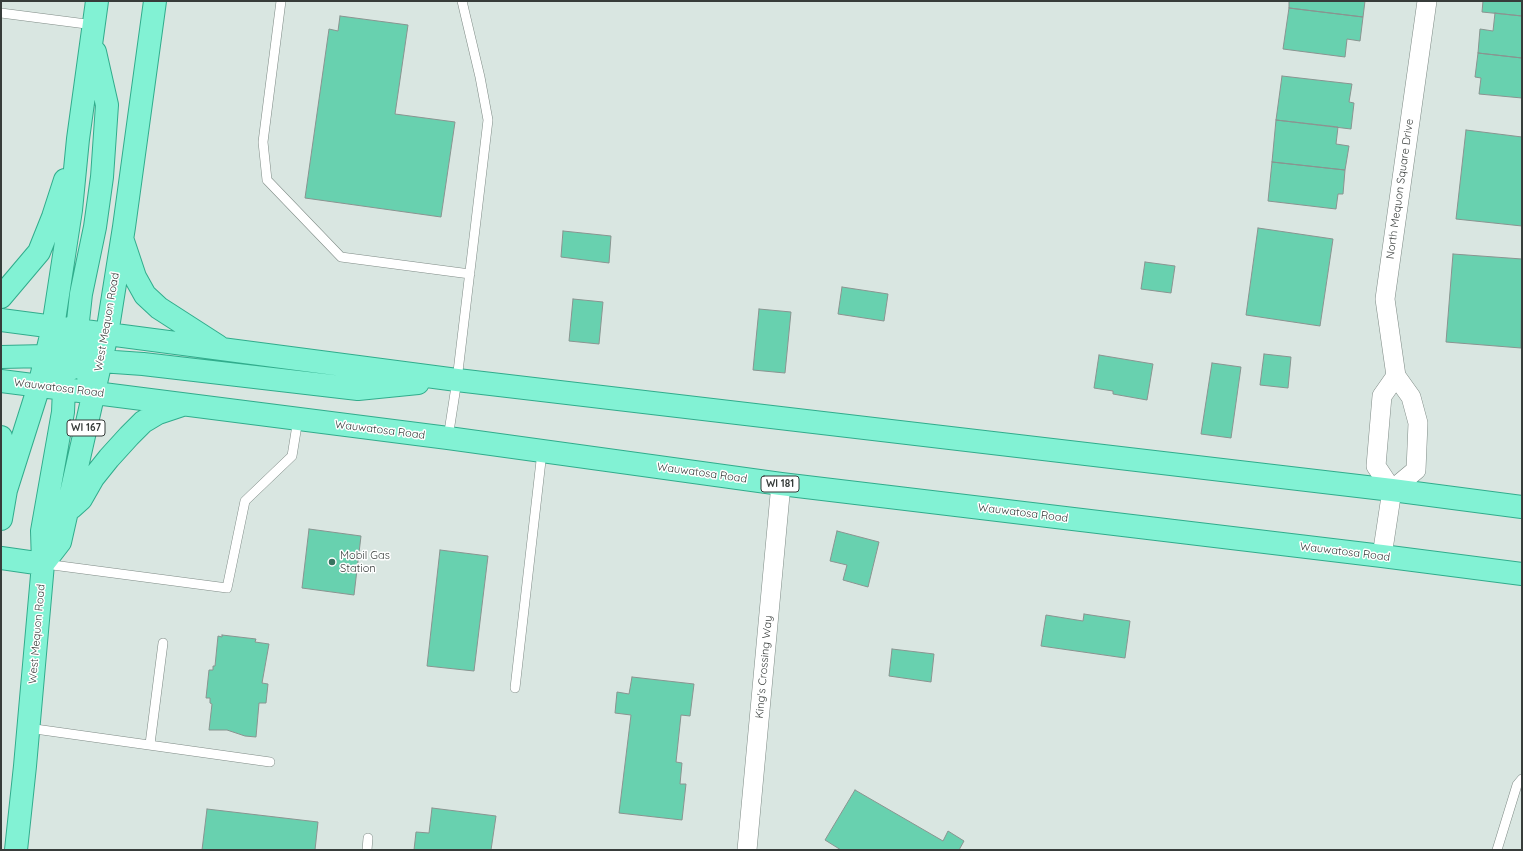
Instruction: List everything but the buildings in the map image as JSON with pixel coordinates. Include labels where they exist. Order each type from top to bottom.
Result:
[{"type":"main road","points":[[1,558],[43,564],[42,531],[61,431],[63,412],[53,327],[72,210],[78,139],[97,1]]},
{"type":"main road","name":"West Mequon Road","points":[[16,850],[43,564],[60,542],[68,512],[93,392],[85,350],[106,334],[122,238],[155,1]]},
{"type":"main road","points":[[85,350],[81,294],[95,227],[102,177],[107,105],[93,32]]},
{"type":"main road","points":[[1,297],[39,252],[54,217],[78,139]]},
{"type":"main road","points":[[122,238],[135,277],[145,295],[159,308],[224,350]]},
{"type":"main road","points":[[1,320],[53,327],[85,350],[143,364],[358,389],[457,380]]},
{"type":"main road","points":[[6,490],[39,386],[58,367],[85,350],[106,334],[457,380],[1392,490],[1522,507]]},
{"type":"main road","points":[[1,357],[58,367]]},
{"type":"main road","name":"Wauwatosa Road","points":[[1,381],[39,386],[58,367],[93,392],[448,438],[781,484],[1522,574]]},
{"type":"main road","points":[[68,512],[80,499],[93,478],[109,458],[143,422],[158,413],[184,404]]},
{"type":"main road","points":[[1,437],[7,463],[6,490],[1,519]]},
{"type":"street","name":"North Mequon Square Drive","points":[[1392,490],[1416,470],[1418,423],[1411,397],[1396,376],[1385,298],[1427,1]]},
{"type":"street","points":[[1382,556],[1392,490],[1376,466],[1382,396],[1396,376]]},
{"type":"street","name":"King's Crossing Way","points":[[747,850],[781,484]]},
{"type":"lane","points":[[281,1],[263,142],[267,180],[341,257],[470,274]]},
{"type":"lane","points":[[448,438],[457,380],[488,120],[480,77],[462,1]]},
{"type":"lane","points":[[1,13],[93,32]]},
{"type":"lane","points":[[43,564],[227,588],[245,501],[292,456],[298,419]]},
{"type":"lane","points":[[515,688],[542,452]]},
{"type":"lane","points":[[150,744],[163,643]]},
{"type":"lane","points":[[28,728],[270,762]]},
{"type":"lane","points":[[1497,850],[1517,785],[1522,779]]},
{"type":"lane","points":[[367,850],[368,838]]},
{"type":"place","name":"Mobil Gas Station","points":[[332,562]]}]
